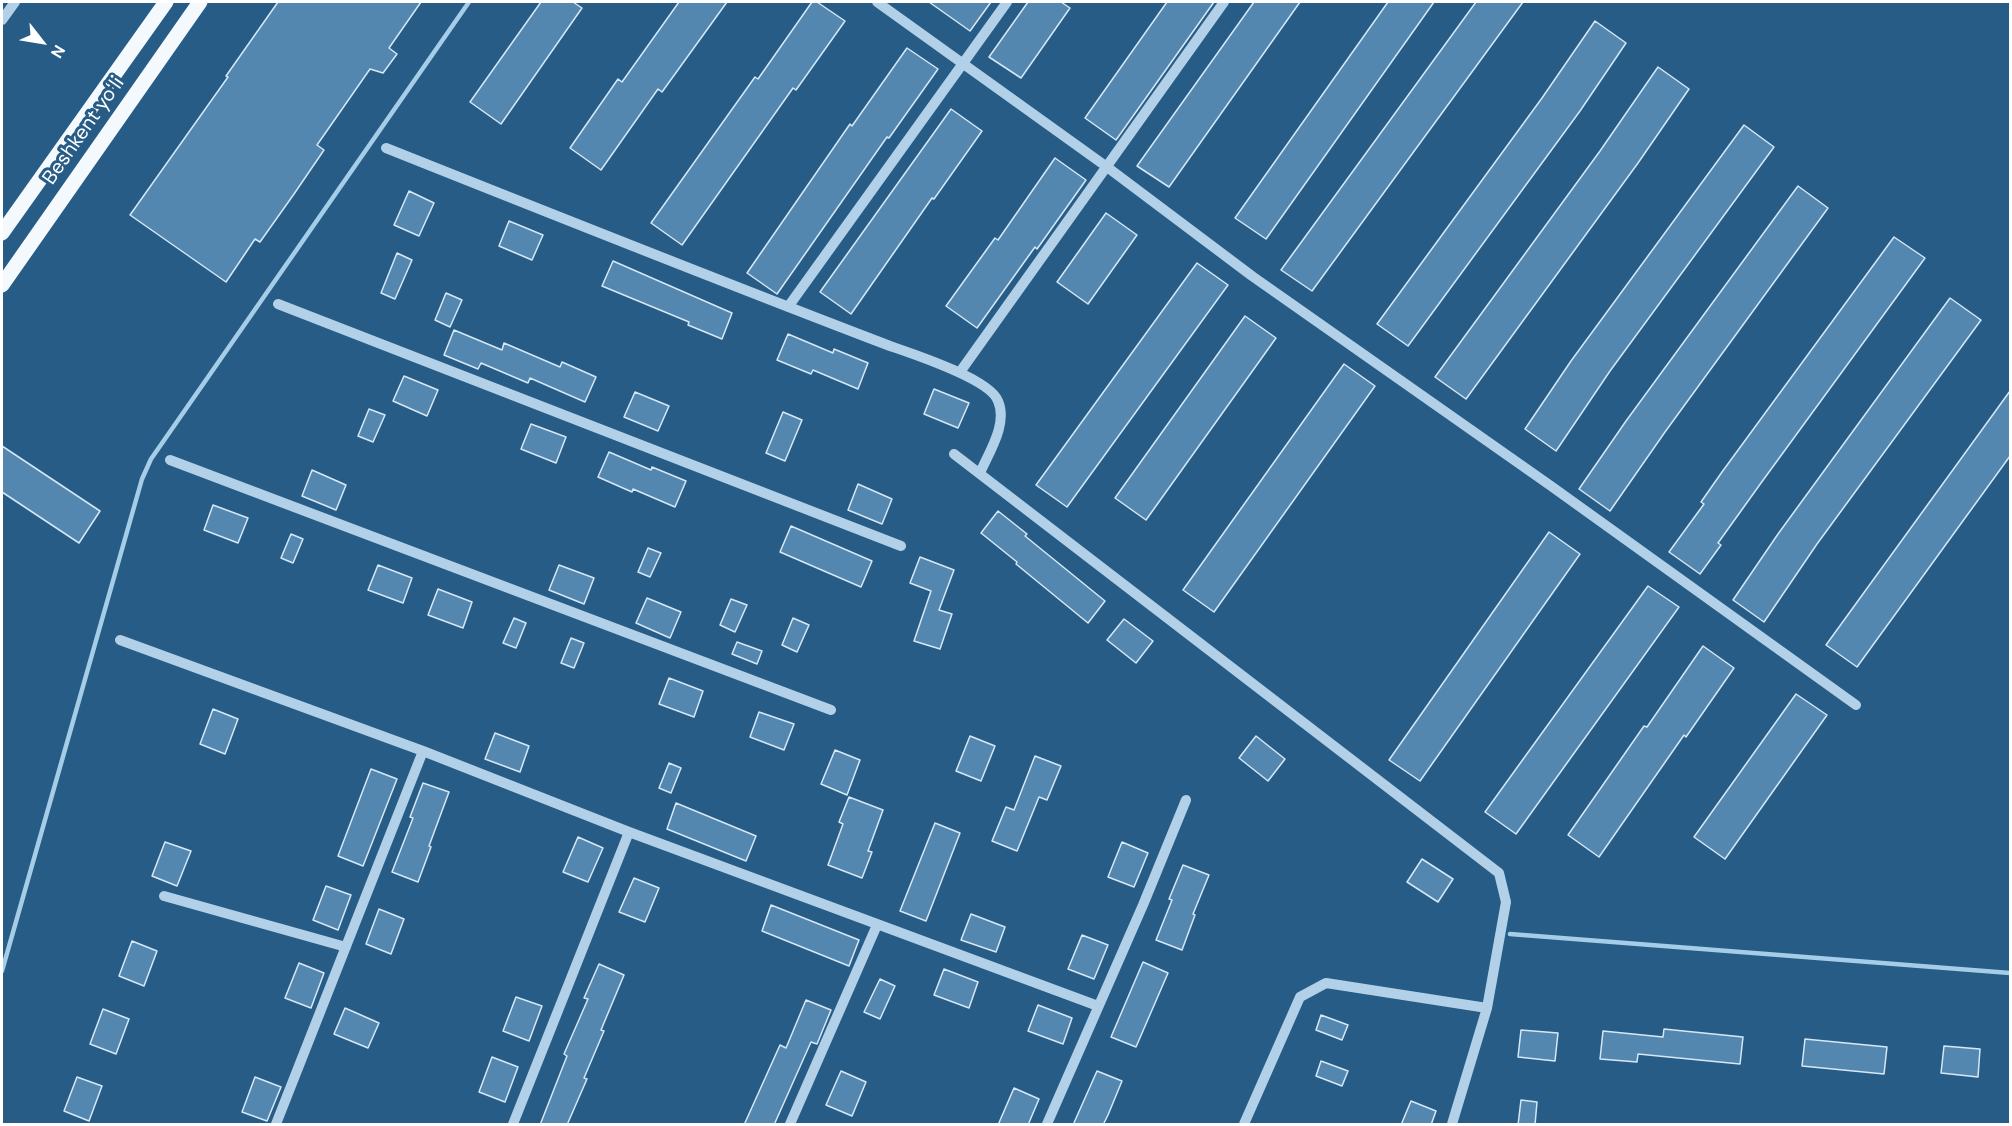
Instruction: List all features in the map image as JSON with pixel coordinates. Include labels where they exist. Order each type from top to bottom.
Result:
[{"type":"main road","name":"Beshkent yoʻli","points":[[2,233],[166,2]]},
{"type":"main road","name":"Beshkent yoʻli","points":[[2,285],[200,2]]},
{"type":"street","points":[[2,20],[15,2]]},
{"type":"street","points":[[877,2],[964,62],[1252,276],[1551,486],[1856,705]]},
{"type":"street","points":[[788,307],[1007,2]]},
{"type":"street","points":[[960,372],[1224,2]]},
{"type":"street","points":[[386,148],[788,307],[960,372],[989,390],[998,400],[1001,423],[980,473]]},
{"type":"street","points":[[278,304],[901,546]]},
{"type":"street","points":[[954,454],[1498,873],[1506,902],[1487,1008],[1452,1125]]},
{"type":"street","points":[[170,460],[831,710]]},
{"type":"street","points":[[120,639],[423,750],[628,832],[1098,1006]]},
{"type":"street","points":[[276,1125],[423,750]]},
{"type":"street","points":[[1047,1125],[1186,800]]},
{"type":"street","points":[[513,1125],[628,832]]},
{"type":"street","points":[[164,896],[346,947]]},
{"type":"street","points":[[790,1125],[877,925]]},
{"type":"street","points":[[1244,1125],[1300,998],[1326,983],[1487,1008]]},
{"type":"building","points":[[278,2],[421,2],[389,48],[397,54],[383,73],[370,69],[317,145],[324,150],[260,242],[255,239],[226,282],[130,215]]},
{"type":"building","points":[[541,2],[573,2],[582,8],[501,124],[470,102]]},
{"type":"building","points":[[679,2],[727,2],[662,92],[658,89],[601,170],[570,148],[618,79],[622,82]]},
{"type":"building","points":[[812,2],[817,2],[845,21],[796,90],[793,88],[682,245],[651,223],[755,77],[758,79]]},
{"type":"building","points":[[929,2],[991,2],[970,31]]},
{"type":"building","points":[[1028,2],[1061,2],[1070,8],[1021,78],[989,57]]},
{"type":"building","points":[[1167,2],[1214,2],[1116,140],[1085,118]]},
{"type":"building","points":[[1254,2],[1300,2],[1169,187],[1137,166]]},
{"type":"building","points":[[1388,2],[1434,2],[1266,239],[1235,218]]},
{"type":"building","points":[[1476,2],[1523,2],[1312,291],[1281,270]]},
{"type":"building","points":[[1595,21],[1626,43],[1580,111],[1408,346],[1377,324],[1542,98]]},
{"type":"building","points":[[907,48],[938,69],[889,138],[887,137],[777,294],[747,273],[850,124],[852,126]]},
{"type":"building","points":[[1658,67],[1689,89],[1638,163],[1466,399],[1435,377],[1600,151]]},
{"type":"building","points":[[951,109],[982,131],[851,314],[820,292]]},
{"type":"building","points":[[1744,125],[1774,147],[1610,371],[1556,451],[1525,429],[1571,361]]},
{"type":"building","points":[[1055,158],[1086,180],[977,328],[946,306],[995,238],[998,240]]},
{"type":"building","points":[[1798,186],[1828,208],[1610,511],[1579,489]]},
{"type":"building","points":[[409,191],[434,203],[419,236],[394,225]]},
{"type":"building","points":[[1106,213],[1137,235],[1088,304],[1057,282]]},
{"type":"building","points":[[509,221],[543,235],[532,260],[499,246]]},
{"type":"building","points":[[1894,237],[1925,258],[1718,543],[1721,545],[1700,574],[1669,552],[1704,504],[1701,502],[1722,472]]},
{"type":"building","points":[[397,253],[412,260],[395,299],[381,293]]},
{"type":"building","points":[[613,261],[732,313],[722,339],[688,325],[689,322],[602,286]]},
{"type":"building","points":[[1197,263],[1228,285],[1067,507],[1036,485]]},
{"type":"building","points":[[446,293],[462,300],[450,327],[435,320]]},
{"type":"building","points":[[1950,298],[1981,320],[1817,544],[1764,622],[1733,600],[1778,534]]},
{"type":"building","points":[[1245,316],[1276,338],[1146,520],[1115,498]]},
{"type":"building","points":[[454,330],[502,350],[504,343],[560,367],[562,362],[596,377],[585,402],[530,378],[528,383],[481,363],[478,369],[444,355]]},
{"type":"building","points":[[788,334],[833,353],[834,349],[868,363],[858,389],[813,370],[811,374],[777,360]]},
{"type":"building","points":[[1344,364],[1375,386],[1214,612],[1183,590]]},
{"type":"building","points":[[404,376],[438,390],[427,416],[393,401]]},
{"type":"building","points":[[934,389],[969,403],[958,428],[924,414]]},
{"type":"building","points":[[2010,391],[2010,456],[1857,667],[1826,645]]},
{"type":"building","points":[[635,392],[669,406],[658,431],[624,417]]},
{"type":"building","points":[[369,409],[385,415],[373,442],[358,436]]},
{"type":"building","points":[[783,412],[802,420],[785,461],[766,453]]},
{"type":"building","points":[[531,424],[566,437],[556,463],[521,449]]},
{"type":"building","points":[[2,446],[100,511],[79,543],[2,492]]},
{"type":"building","points":[[609,452],[651,470],[652,467],[686,481],[675,507],[598,477]]},
{"type":"building","points":[[312,470],[346,485],[336,510],[302,496]]},
{"type":"building","points":[[858,484],[892,499],[882,524],[848,510]]},
{"type":"building","points":[[213,505],[248,518],[238,543],[204,530]]},
{"type":"building","points":[[998,511],[1105,601],[1088,623],[981,533]]},
{"type":"building","points":[[791,526],[872,561],[861,587],[780,552]]},
{"type":"building","points":[[1549,532],[1580,554],[1420,781],[1389,760]]},
{"type":"building","points":[[291,534],[303,539],[293,563],[281,558]]},
{"type":"building","points":[[648,548],[661,553],[650,577],[638,572]]},
{"type":"building","points":[[920,557],[954,570],[939,610],[952,614],[940,649],[914,641],[931,591],[910,583]]},
{"type":"building","points":[[378,565],[412,578],[403,603],[368,590]]},
{"type":"building","points":[[559,565],[594,578],[584,604],[549,590]]},
{"type":"building","points":[[1648,586],[1679,607],[1516,834],[1485,812]]},
{"type":"building","points":[[438,589],[472,602],[463,628],[428,615]]},
{"type":"building","points":[[647,598],[681,612],[670,638],[636,623]]},
{"type":"building","points":[[731,599],[747,605],[735,632],[720,625]]},
{"type":"building","points":[[514,618],[526,623],[516,648],[503,643]]},
{"type":"building","points":[[793,618],[809,625],[797,652],[782,645]]},
{"type":"building","points":[[1124,619],[1153,641],[1136,663],[1107,640]]},
{"type":"building","points":[[571,638],[584,643],[574,668],[561,663]]},
{"type":"building","points":[[737,642],[762,651],[757,664],[732,654]]},
{"type":"building","points":[[1703,646],[1734,668],[1599,857],[1568,835]]},
{"type":"building","points":[[669,678],[703,691],[694,717],[659,704]]},
{"type":"building","points":[[1796,694],[1827,715],[1725,859],[1694,837]]},
{"type":"building","points":[[213,709],[238,719],[225,754],[200,744]]},
{"type":"building","points":[[759,712],[794,724],[784,750],[750,737]]},
{"type":"building","points":[[495,733],[529,746],[520,772],[485,759]]},
{"type":"building","points":[[970,736],[995,746],[981,781],[956,771]]},
{"type":"building","points":[[1256,736],[1285,759],[1268,781],[1239,758]]},
{"type":"building","points":[[835,750],[860,760],[847,795],[821,784]]},
{"type":"building","points":[[1035,756],[1061,766],[1047,800],[1039,797],[1017,851],[992,841],[1006,807],[1014,810]]},
{"type":"building","points":[[669,763],[681,768],[671,793],[659,788]]},
{"type":"building","points":[[371,769],[397,779],[363,866],[338,856]]},
{"type":"building","points":[[423,783],[449,792],[418,882],[392,872],[413,818],[410,817]]},
{"type":"building","points":[[849,797],[883,810],[868,851],[872,852],[862,878],[828,865],[843,824],[839,822]]},
{"type":"building","points":[[676,803],[756,836],[746,861],[667,829]]},
{"type":"building","points":[[935,823],[960,833],[926,921],[900,911]]},
{"type":"building","points":[[578,837],[603,848],[588,882],[563,872]]},
{"type":"building","points":[[165,842],[191,851],[177,886],[152,876]]},
{"type":"building","points":[[1122,842],[1148,853],[1134,887],[1108,877]]},
{"type":"building","points":[[1422,859],[1453,879],[1438,902],[1407,882]]},
{"type":"building","points":[[1183,865],[1209,875],[1193,914],[1195,915],[1182,950],[1156,940]]},
{"type":"building","points":[[634,878],[659,888],[645,922],[619,912]]},
{"type":"building","points":[[326,886],[351,895],[338,930],[313,920]]},
{"type":"building","points":[[771,905],[859,940],[849,966],[762,931]]},
{"type":"building","points":[[379,909],[404,919],[391,954],[366,944]]},
{"type":"building","points":[[971,914],[1005,927],[996,952],[961,940]]},
{"type":"building","points":[[1082,935],[1108,945],[1094,979],[1068,969]]},
{"type":"building","points":[[132,941],[157,951],[144,986],[119,976]]},
{"type":"building","points":[[1143,962],[1168,973],[1136,1047],[1111,1037]]},
{"type":"building","points":[[299,963],[324,973],[311,1008],[285,998]]},
{"type":"building","points":[[599,964],[624,975],[601,1030],[604,1031],[584,1078],[587,1079],[567,1125],[540,1125],[567,1056],[564,1054],[588,999],[584,998]]},
{"type":"building","points":[[944,969],[978,982],[969,1008],[934,995]]},
{"type":"building","points":[[880,979],[895,986],[880,1019],[864,1012]]},
{"type":"building","points":[[516,997],[542,1006],[529,1041],[503,1031]]},
{"type":"building","points":[[806,1000],[831,1010],[817,1044],[811,1042],[774,1125],[744,1125],[780,1045],[786,1048]]},
{"type":"building","points":[[1038,1005],[1072,1018],[1063,1044],[1028,1031]]},
{"type":"building","points":[[345,1008],[379,1023],[368,1048],[334,1034]]},
{"type":"building","points":[[103,1009],[129,1019],[116,1054],[90,1044]]},
{"type":"building","points":[[1321,1015],[1348,1025],[1342,1040],[1316,1030]]},
{"type":"building","points":[[1664,1029],[1743,1037],[1740,1064],[1638,1054],[1637,1062],[1600,1059],[1603,1031],[1663,1037]]},
{"type":"building","points":[[1521,1030],[1558,1033],[1555,1061],[1518,1057]]},
{"type":"building","points":[[1805,1039],[1887,1047],[1884,1074],[1802,1066]]},
{"type":"building","points":[[1944,1046],[1980,1049],[1978,1077],[1941,1073]]},
{"type":"building","points":[[492,1057],[518,1067],[505,1102],[479,1092]]},
{"type":"building","points":[[1321,1061],[1348,1071],[1342,1086],[1316,1076]]},
{"type":"building","points":[[841,1071],[866,1082],[852,1116],[826,1105]]},
{"type":"building","points":[[1097,1071],[1122,1081],[1108,1115],[1103,1125],[1073,1125]]},
{"type":"building","points":[[77,1077],[102,1086],[89,1121],[64,1111]]},
{"type":"building","points":[[255,1077],[281,1087],[267,1121],[242,1112]]},
{"type":"building","points":[[1014,1088],[1039,1099],[1028,1125],[998,1125]]},
{"type":"building","points":[[1521,1100],[1537,1102],[1535,1125],[1518,1125]]},
{"type":"building","points":[[1411,1101],[1436,1111],[1431,1125],[1401,1125]]},
{"type":"waterway","points":[[2,971],[142,479],[151,459],[469,2]]},
{"type":"waterway","points":[[1510,934],[2010,973]]}]
